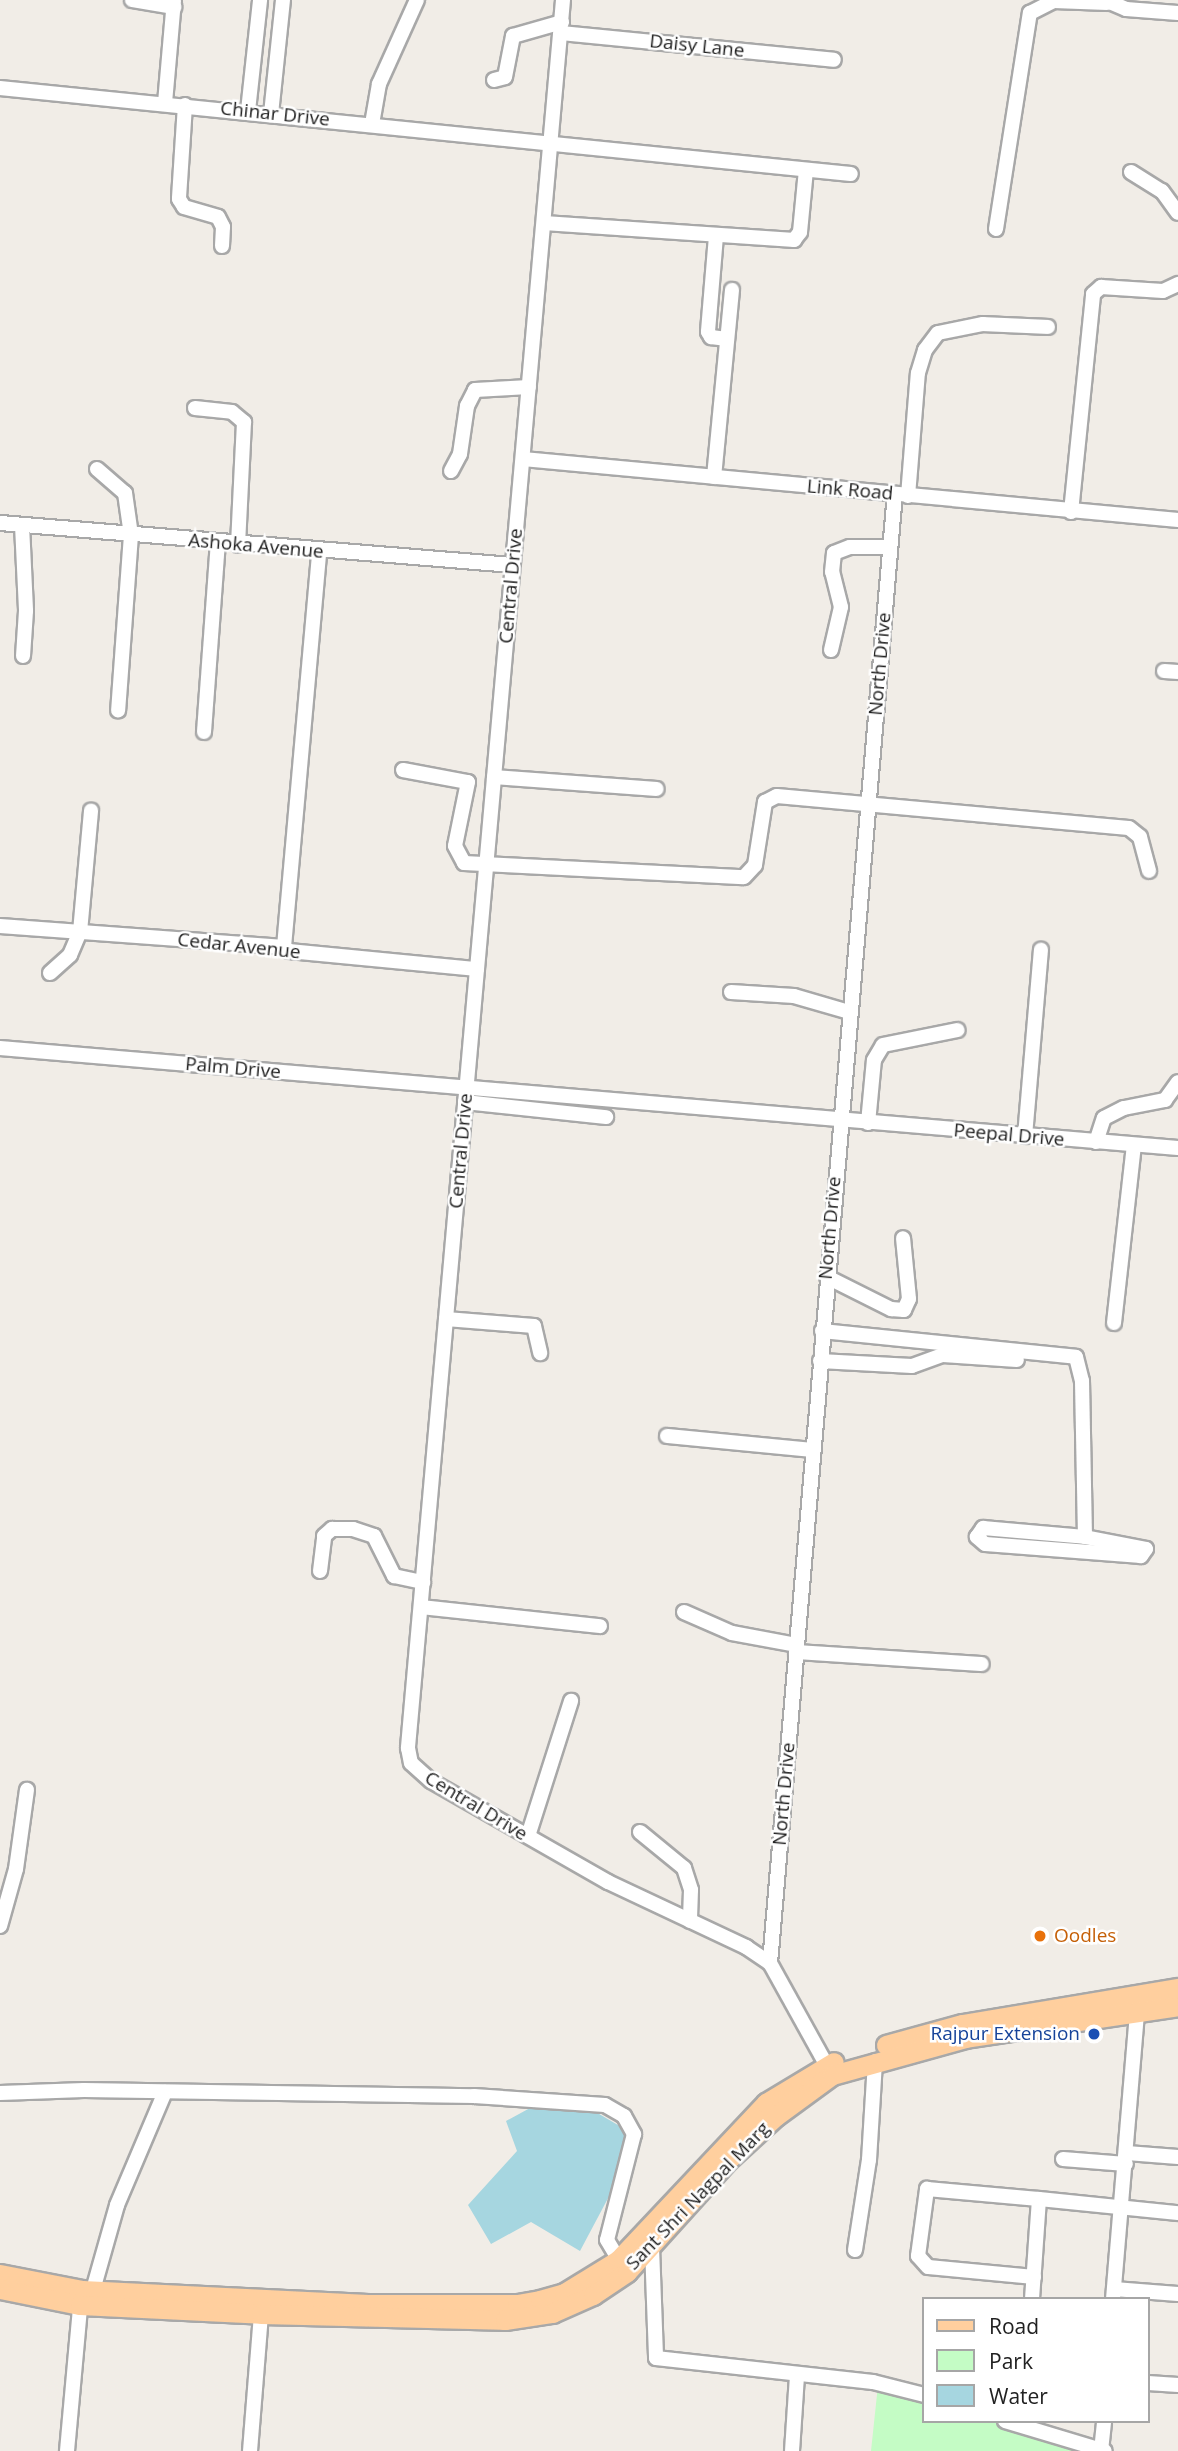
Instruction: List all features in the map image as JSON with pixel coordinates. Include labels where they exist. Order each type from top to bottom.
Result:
[{"type":"main road","name":"Sant Shri Nagpal Marg","points":[[0,2289],[85,2295],[261,2314],[532,2318],[571,2306],[622,2266],[652,2247],[728,2160],[830,2070],[965,2038],[1138,2006],[1178,1988]]},
{"type":"main road","name":"Sant Shri Nagpal Marg","points":[[0,2274],[85,2295],[368,2304],[517,2304],[564,2293],[622,2266],[766,2103],[830,2070],[962,2024],[1138,2006],[1178,2006]]},
{"type":"street","points":[[132,0],[174,3],[165,103]]},
{"type":"street","points":[[248,111],[260,0]]},
{"type":"street","points":[[271,114],[283,0]]},
{"type":"street","points":[[372,124],[379,84],[416,0]]},
{"type":"street","name":"Central Drive","points":[[563,0],[408,1748],[411,1763],[431,1781],[528,1836],[770,1963]]},
{"type":"street","points":[[996,229],[1030,13],[1054,1],[1106,1],[1178,13]]},
{"type":"street","points":[[494,80],[505,77],[513,36],[561,27]]},
{"type":"street","name":"Daisy Lane","points":[[561,27],[834,60]]},
{"type":"street","name":"Chinar Drive","points":[[0,88],[185,104],[550,146],[851,174]]},
{"type":"street","points":[[185,104],[179,199],[184,207],[218,217],[223,227],[222,246]]},
{"type":"street","points":[[544,223],[789,241],[799,237],[806,170]]},
{"type":"street","points":[[1131,172],[1162,191],[1178,212]]},
{"type":"street","points":[[716,236],[708,332],[711,337],[727,339]]},
{"type":"street","points":[[1071,512],[1093,294],[1101,287],[1163,290],[1178,284]]},
{"type":"street","points":[[714,477],[732,290]]},
{"type":"street","name":"North Drive","points":[[770,1963],[839,1121],[890,547],[901,495],[918,373],[925,350],[938,333],[984,324],[1048,327]]},
{"type":"street","points":[[451,471],[460,454],[467,406],[475,390],[529,387]]},
{"type":"street","points":[[195,408],[232,412],[244,422],[238,545]]},
{"type":"street","name":"Link Road","points":[[523,459],[1178,520]]},
{"type":"street","points":[[97,469],[125,493],[131,535],[118,711]]},
{"type":"street","name":"Ashoka Avenue","points":[[0,523],[319,552],[512,565]]},
{"type":"street","points":[[23,525],[26,611],[23,656]]},
{"type":"street","points":[[204,732],[218,543]]},
{"type":"street","points":[[831,650],[841,607],[832,572],[834,553],[850,547],[890,547]]},
{"type":"street","points":[[284,947],[319,552]]},
{"type":"street","points":[[403,770],[468,782],[456,854],[464,863],[486,866],[744,877],[755,865],[768,798],[1129,828],[1140,837],[1149,871]]},
{"type":"street","points":[[494,777],[657,789]]},
{"type":"street","points":[[50,973],[70,955],[80,932],[91,810]]},
{"type":"street","name":"Cedar Avenue","points":[[0,926],[284,947],[289,951],[477,970]]},
{"type":"street","points":[[1025,1136],[1041,950]]},
{"type":"street","points":[[731,992],[794,996],[849,1012]]},
{"type":"street","points":[[868,1123],[874,1059],[883,1045],[958,1030]]},
{"type":"street","name":"Palm Drive","points":[[0,1048],[466,1095]]},
{"type":"street","points":[[1096,1142],[1104,1118],[1124,1108],[1165,1100],[1178,1082]]},
{"type":"street","points":[[466,1095],[606,1117]]},
{"type":"street","name":"Peepal Drive","points":[[466,1095],[868,1123],[1178,1149]]},
{"type":"street","points":[[1115,1323],[1134,1145]]},
{"type":"street","points":[[827,1277],[891,1309],[904,1310],[909,1299],[903,1238]]},
{"type":"street","points":[[446,1319],[534,1326],[540,1353]]},
{"type":"street","points":[[822,1331],[1076,1357],[1082,1381],[1085,1537]]},
{"type":"street","points":[[820,1361],[912,1366],[943,1355],[1017,1360]]},
{"type":"street","points":[[667,1436],[813,1450]]},
{"type":"street","points":[[983,1528],[1085,1537],[1142,1545],[1146,1551],[1141,1556],[985,1544],[977,1537],[983,1528]]},
{"type":"street","points":[[320,1571],[324,1536],[332,1529],[354,1529],[374,1536],[394,1576],[423,1582]]},
{"type":"street","points":[[421,1607],[600,1626]]},
{"type":"street","points":[[684,1612],[732,1633],[796,1648],[982,1664]]},
{"type":"street","points":[[528,1836],[571,1702]]},
{"type":"street","points":[[0,1926],[16,1869],[27,1790]]},
{"type":"street","points":[[640,1832],[684,1868],[691,1890],[690,1920]]},
{"type":"street","points":[[770,1963],[830,2070]]},
{"type":"street","points":[[1138,2006],[1114,2294],[1178,2294]]},
{"type":"street","points":[[856,2250],[869,2160],[875,2061]]},
{"type":"street","points":[[67,2451],[85,2295],[117,2205],[165,2092]]},
{"type":"street","points":[[0,2093],[474,2096],[605,2105],[624,2116],[634,2134],[607,2240],[622,2266]]},
{"type":"street","points":[[1063,2158],[1178,2157]]},
{"type":"street","points":[[1034,2277],[928,2267],[918,2256],[927,2189],[1178,2213]]},
{"type":"street","points":[[1032,2297],[1039,2199]]},
{"type":"street","points":[[652,2247],[656,2358],[873,2382],[922,2394]]},
{"type":"street","points":[[250,2451],[261,2314]]},
{"type":"street","points":[[792,2451],[797,2375]]},
{"type":"street","points":[[1150,2383],[1178,2385]]},
{"type":"street","points":[[1014,2423],[1102,2451],[1104,2423]]},
{"type":"green space","points":[[878,2385],[922,2398],[922,2423],[1003,2423],[1094,2451],[871,2451]]},
{"type":"water","points":[[577,2101],[640,2138],[580,2251],[531,2222],[491,2244],[468,2205],[517,2151],[506,2121],[530,2108]]},
{"type":"place","name":"Oodles","points":[[1040,1936]]},
{"type":"place","name":"Rajpur Extension","points":[[1094,2034]]}]
